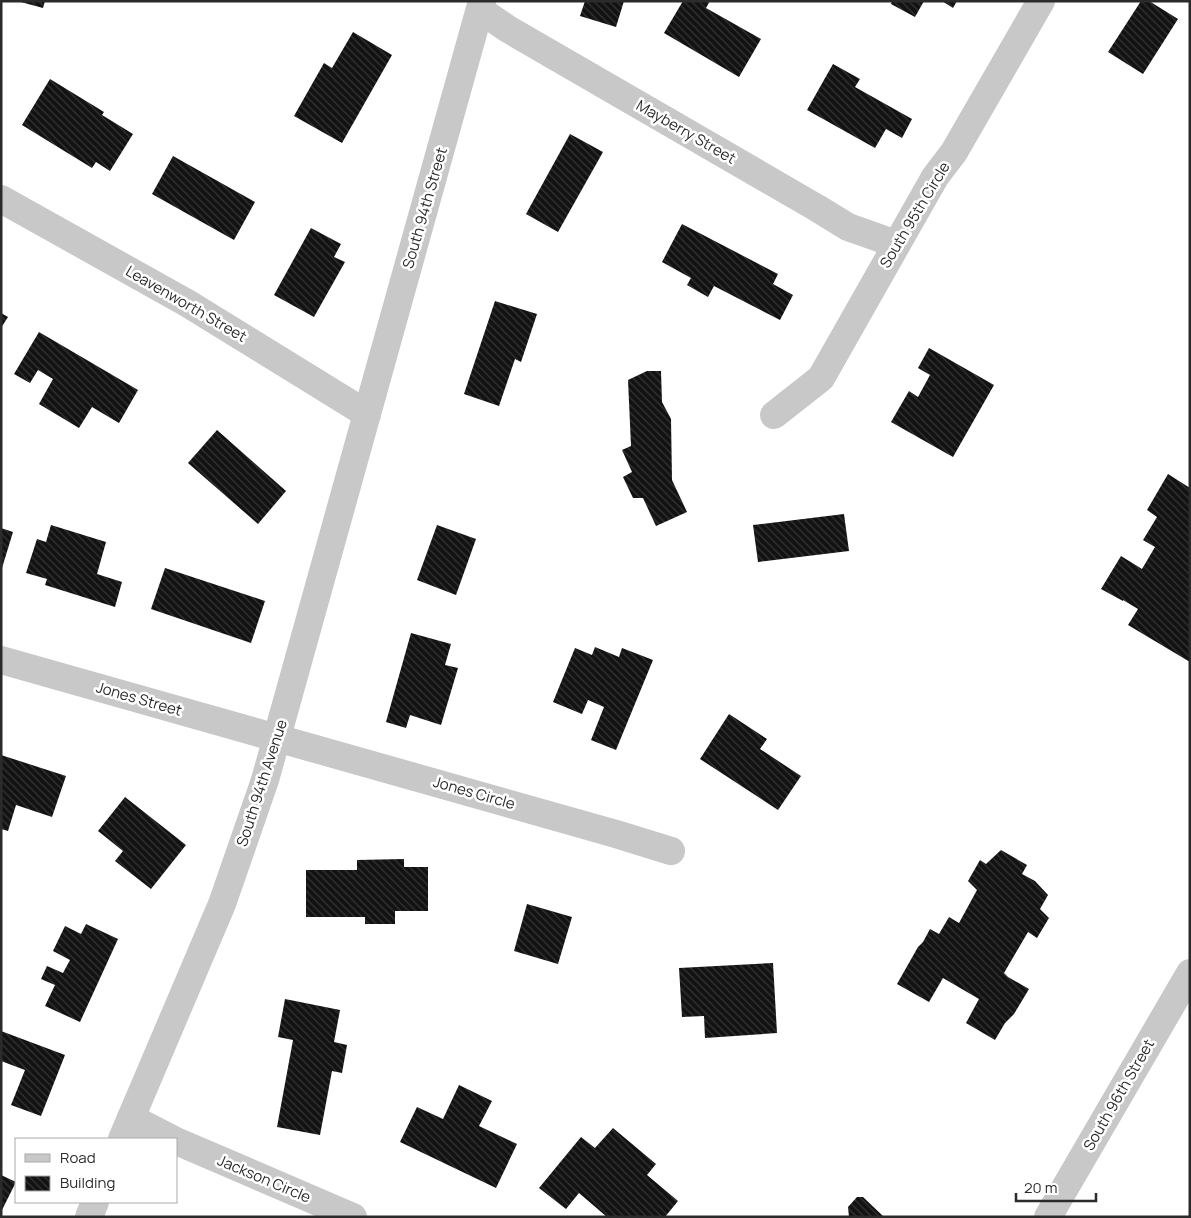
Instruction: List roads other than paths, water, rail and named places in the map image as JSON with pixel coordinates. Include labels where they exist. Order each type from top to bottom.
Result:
[{"type":"street","name":"South 95th Circle","points":[[774,415],[821,378],[934,177],[954,152],[1041,1]]},
{"type":"street","name":"Mayberry Street","points":[[481,6],[508,29],[848,228],[896,244]]},
{"type":"street","name":"South 94th Street","points":[[367,414],[481,6]]},
{"type":"street","name":"Leavenworth Street","points":[[1,199],[187,303],[367,414]]},
{"type":"street","name":"South 94th Avenue","points":[[126,1129],[222,904],[265,780],[367,414]]},
{"type":"street","name":"Jones Street","points":[[1,660],[277,737]]},
{"type":"street","name":"Jones Circle","points":[[277,737],[671,851]]},
{"type":"street","name":"South 96th Street","points":[[1048,1217],[1190,973]]},
{"type":"street","points":[[126,1129],[167,1138]]},
{"type":"street","name":"Jackson Circle","points":[[178,1142],[353,1217]]},
{"type":"street","points":[[89,1217],[95,1203]]}]
